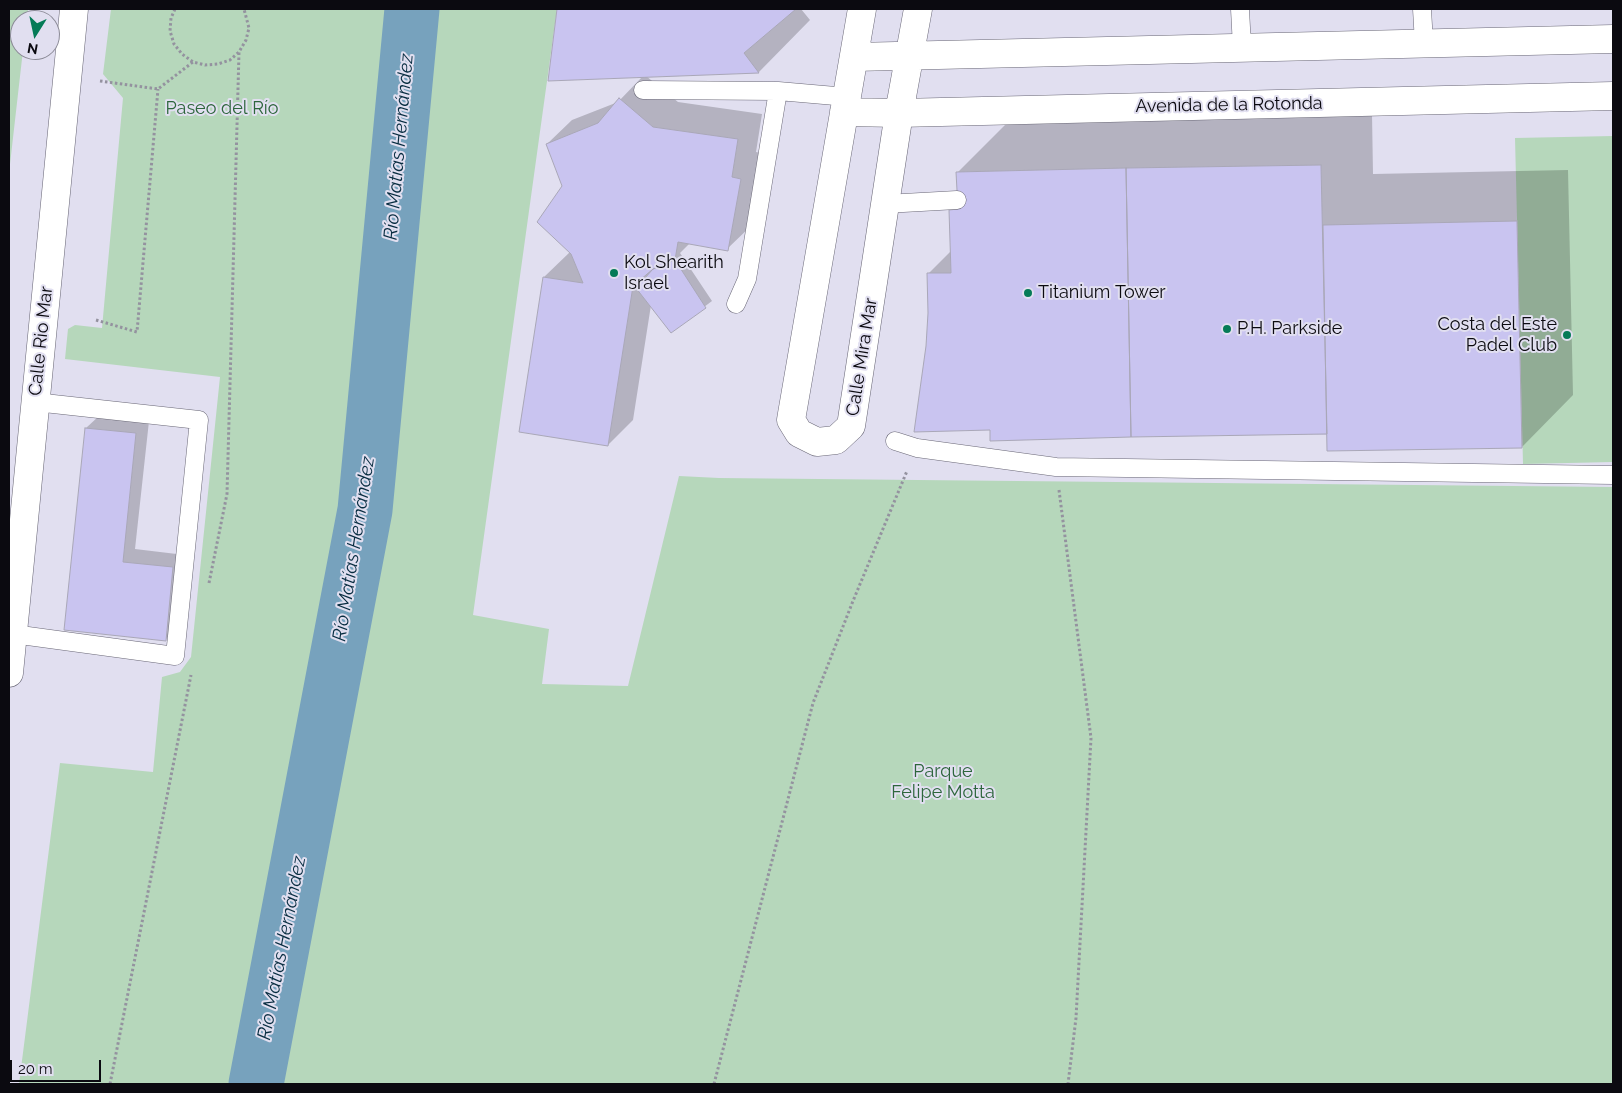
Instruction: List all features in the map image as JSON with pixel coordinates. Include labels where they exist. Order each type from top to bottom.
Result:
[{"type":"street","name":"Calle Rio Mar","points":[[9,673],[74,9]]},
{"type":"street","name":"Calle Mira Mar","points":[[862,9],[791,420],[799,433],[817,442],[836,440],[851,426],[899,113],[918,9]]},
{"type":"street","points":[[854,57],[1613,38]]},
{"type":"street","name":"Avenida de la Rotonda","points":[[846,105],[899,113],[1613,96]]},
{"type":"lane","points":[[1240,9],[1242,47]]},
{"type":"lane","points":[[1422,9],[1424,43]]},
{"type":"lane","points":[[643,90],[778,91],[846,105]]},
{"type":"lane","points":[[736,304],[747,279],[778,91]]},
{"type":"lane","points":[[885,204],[958,200]]},
{"type":"lane","points":[[13,634],[175,656],[199,420],[35,402]]},
{"type":"lane","points":[[895,441],[917,448],[1056,467],[1613,475]]},
{"type":"path","points":[[175,9],[171,18],[170,31],[174,44],[182,54],[193,62],[205,65],[218,64],[230,60],[240,52],[249,28],[244,9]]},
{"type":"path","points":[[100,81],[158,89],[193,62]]},
{"type":"path","points":[[96,320],[137,332],[158,89]]},
{"type":"path","points":[[714,1084],[814,703],[852,601],[917,448]]},
{"type":"path","points":[[1056,467],[1092,738],[1076,1018],[1068,1084]]},
{"type":"green space","points":[[9,9],[28,9],[10,10],[10,60],[22,60],[9,173]]},
{"type":"green space","name":"Parque Felipe Motta","points":[[111,9],[557,9],[473,615],[549,629],[542,684],[628,686],[679,476],[719,478],[1613,487],[1613,1084],[19,1084],[60,763],[153,772],[162,677],[180,672],[191,657],[220,377],[65,359],[68,329],[75,325],[102,328],[123,98],[103,74]]},
{"type":"green space","name":"Costa del Este Padel Club","points":[[1613,136],[1613,462],[1523,464],[1515,138]]},
{"type":"building","points":[[557,9],[796,9],[744,53],[759,73],[548,81]]},
{"type":"building","name":"Kol Shearith Israel","points":[[619,98],[653,127],[738,139],[732,177],[741,179],[728,251],[678,242],[675,260],[653,269],[633,286],[608,446],[519,432],[543,277],[583,283],[571,254],[537,222],[562,186],[546,144],[598,123]]},
{"type":"building","name":"P.H. Parkside","points":[[1321,165],[1327,434],[1131,437],[1126,168]]},
{"type":"building","name":"Titanium Tower","points":[[1126,168],[1131,437],[990,441],[990,430],[914,432],[926,346],[928,313],[927,273],[951,273],[949,210],[958,209],[956,172]]},
{"type":"building","points":[[1517,221],[1522,448],[1327,451],[1323,225]]},
{"type":"building","points":[[675,260],[706,308],[671,333],[636,288],[653,269]]},
{"type":"building","points":[[85,428],[136,433],[123,562],[173,567],[166,641],[64,630]]},
{"type":"waterway","name":"Río Matías Hernández","points":[[256,1084],[365,510],[412,9]]},
{"type":"place","name":"Kol Shearith Israel","points":[[614,273]]},
{"type":"place","name":"Titanium Tower","points":[[1028,293]]},
{"type":"place","name":"P.H. Parkside","points":[[1227,329]]},
{"type":"place","name":"Costa del Este Padel Club","points":[[1567,335]]},
{"type":"park label","name":"Paseo del Río","points":[[222,109]]}]
